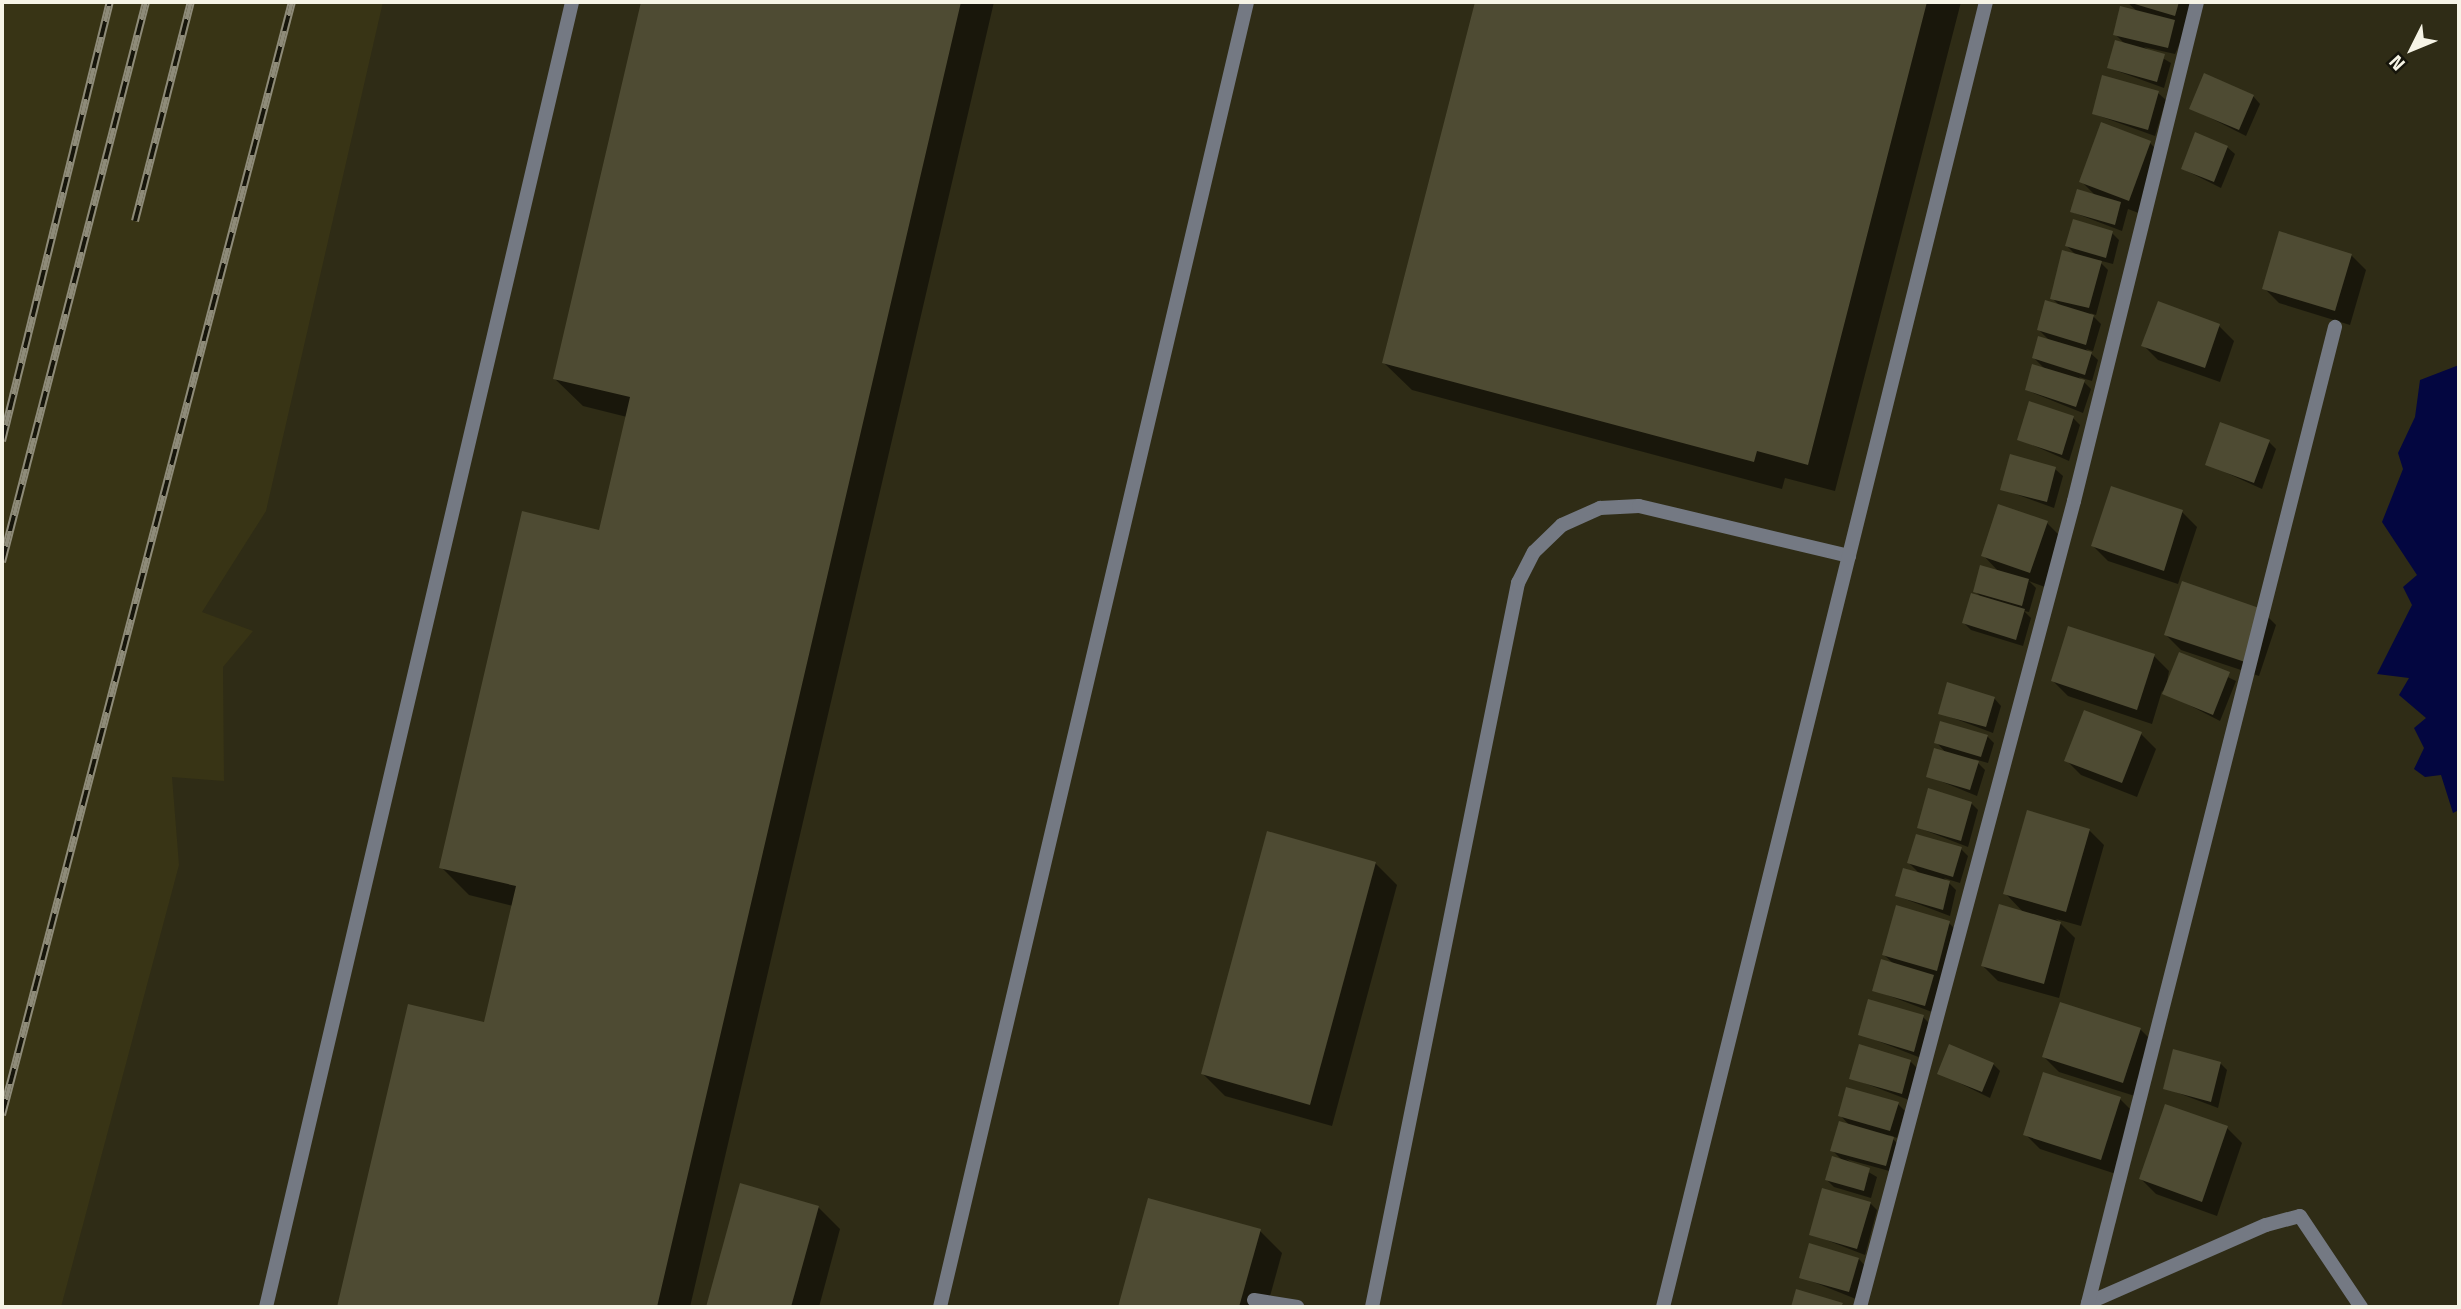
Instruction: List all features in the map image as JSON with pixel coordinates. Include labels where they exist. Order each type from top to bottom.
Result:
[{"type":"street","points":[[266,1307],[572,2]]},
{"type":"street","points":[[940,1307],[1247,2]]},
{"type":"street","points":[[1663,1307],[1986,2]]},
{"type":"street","points":[[1860,1307],[2071,514],[2197,2]]},
{"type":"street","points":[[2088,1305],[2335,327]]},
{"type":"street","points":[[1372,1307],[1518,583],[1534,552],[1562,525],[1600,508],[1639,506],[1849,556]]},
{"type":"street","points":[[2088,1305],[2266,1224],[2300,1216],[2361,1307]]},
{"type":"street","points":[[1254,1300],[1297,1307]]},
{"type":"shaded area","points":[[2,2],[383,2],[266,511],[202,612],[253,631],[223,667],[224,781],[172,777],[179,865],[61,1307],[2,1307]]},
{"type":"shaded area","points":[[2459,365],[2459,810],[2453,813],[2441,775],[2425,777],[2414,769],[2424,748],[2414,728],[2426,718],[2399,695],[2409,678],[2377,674],[2412,605],[2403,587],[2417,575],[2382,522],[2403,469],[2398,453],[2415,417],[2420,380]]},
{"type":"building","points":[[641,2],[961,2],[657,1307],[337,1307],[408,1004],[484,1022],[516,886],[439,868],[522,511],[599,530],[630,397],[553,379]]},
{"type":"building","points":[[1475,2],[1927,2],[1808,465],[1757,451],[1754,462],[1382,363]]},
{"type":"building","points":[[2128,2],[2179,2],[2175,16]]},
{"type":"building","points":[[2120,6],[2175,20],[2168,48],[2113,35]]},
{"type":"building","points":[[2115,40],[2165,54],[2157,82],[2107,68]]},
{"type":"building","points":[[2204,73],[2254,95],[2239,130],[2189,109]]},
{"type":"building","points":[[2102,75],[2159,91],[2148,130],[2092,114]]},
{"type":"building","points":[[2101,122],[2151,141],[2129,201],[2079,182]]},
{"type":"building","points":[[2195,132],[2228,146],[2214,182],[2181,169]]},
{"type":"building","points":[[2077,189],[2121,202],[2115,225],[2070,212]]},
{"type":"building","points":[[2073,219],[2113,231],[2106,258],[2065,246]]},
{"type":"building","points":[[2279,231],[2352,254],[2335,311],[2262,289]]},
{"type":"building","points":[[2062,250],[2102,261],[2089,308],[2050,299]]},
{"type":"building","points":[[2045,300],[2094,315],[2086,345],[2037,330]]},
{"type":"building","points":[[2158,301],[2220,324],[2205,368],[2141,346]]},
{"type":"building","points":[[2038,336],[2092,352],[2085,375],[2032,358]]},
{"type":"building","points":[[2032,364],[2085,380],[2076,407],[2025,390]]},
{"type":"building","points":[[2029,401],[2074,416],[2062,455],[2017,440]]},
{"type":"building","points":[[2220,422],[2270,440],[2254,483],[2205,465]]},
{"type":"building","points":[[2010,454],[2056,467],[2047,502],[2000,490]]},
{"type":"building","points":[[2111,486],[2183,510],[2164,571],[2091,546]]},
{"type":"building","points":[[1998,504],[2048,521],[2030,573],[1981,556]]},
{"type":"building","points":[[1980,565],[2029,579],[2022,606],[1973,592]]},
{"type":"building","points":[[2182,581],[2262,609],[2245,662],[2164,635]]},
{"type":"building","points":[[1971,593],[2025,609],[2016,640],[1962,623]]},
{"type":"building","points":[[2068,626],[2155,654],[2137,710],[2051,681]]},
{"type":"building","points":[[2179,652],[2230,672],[2213,715],[2162,694]]},
{"type":"building","points":[[1947,682],[1995,697],[1986,727],[1938,714]]},
{"type":"building","points":[[2084,710],[2142,732],[2122,783],[2064,761]]},
{"type":"building","points":[[1940,721],[1988,735],[1981,757],[1934,743]]},
{"type":"building","points":[[1934,748],[1979,761],[1970,790],[1926,777]]},
{"type":"building","points":[[1928,788],[1972,802],[1961,841],[1917,828]]},
{"type":"building","points":[[2027,810],[2090,829],[2066,912],[2003,894]]},
{"type":"building","points":[[1267,831],[1376,862],[1310,1105],[1201,1074]]},
{"type":"building","points":[[1916,834],[1962,847],[1953,877],[1907,863]]},
{"type":"building","points":[[1903,868],[1950,881],[1943,910],[1895,896]]},
{"type":"building","points":[[1999,904],[2061,922],[2044,984],[1981,966]]},
{"type":"building","points":[[1896,905],[1950,921],[1937,971],[1882,955]]},
{"type":"building","points":[[1881,959],[1934,975],[1925,1006],[1872,991]]},
{"type":"building","points":[[1868,999],[1924,1015],[1914,1052],[1858,1035]]},
{"type":"building","points":[[2060,1002],[2141,1028],[2123,1083],[2042,1057]]},
{"type":"building","points":[[1859,1044],[1911,1060],[1902,1094],[1849,1079]]},
{"type":"building","points":[[1949,1044],[1994,1063],[1982,1092],[1937,1074]]},
{"type":"building","points":[[2173,1049],[2221,1062],[2211,1102],[2163,1089]]},
{"type":"building","points":[[2043,1072],[2121,1097],[2101,1160],[2023,1135]]},
{"type":"building","points":[[1846,1087],[1899,1102],[1890,1131],[1838,1116]]},
{"type":"building","points":[[2165,1104],[2228,1126],[2202,1202],[2139,1179]]},
{"type":"building","points":[[1839,1121],[1894,1137],[1886,1166],[1830,1151]]},
{"type":"building","points":[[1832,1156],[1870,1168],[1864,1191],[1825,1180]]},
{"type":"building","points":[[740,1183],[819,1206],[791,1307],[706,1307]]},
{"type":"building","points":[[1822,1188],[1871,1202],[1857,1249],[1809,1235]]},
{"type":"building","points":[[1148,1198],[1261,1229],[1239,1307],[1118,1307]]},
{"type":"building","points":[[1809,1243],[1859,1258],[1849,1292],[1799,1278]]},
{"type":"building","points":[[1796,1289],[1843,1303],[1841,1307],[1791,1307]]},
{"type":"railway","points":[[2,441],[110,2]]},
{"type":"railway","points":[[2,562],[146,2]]},
{"type":"railway","points":[[135,221],[191,2]]},
{"type":"railway","points":[[2,1115],[292,2]]}]
